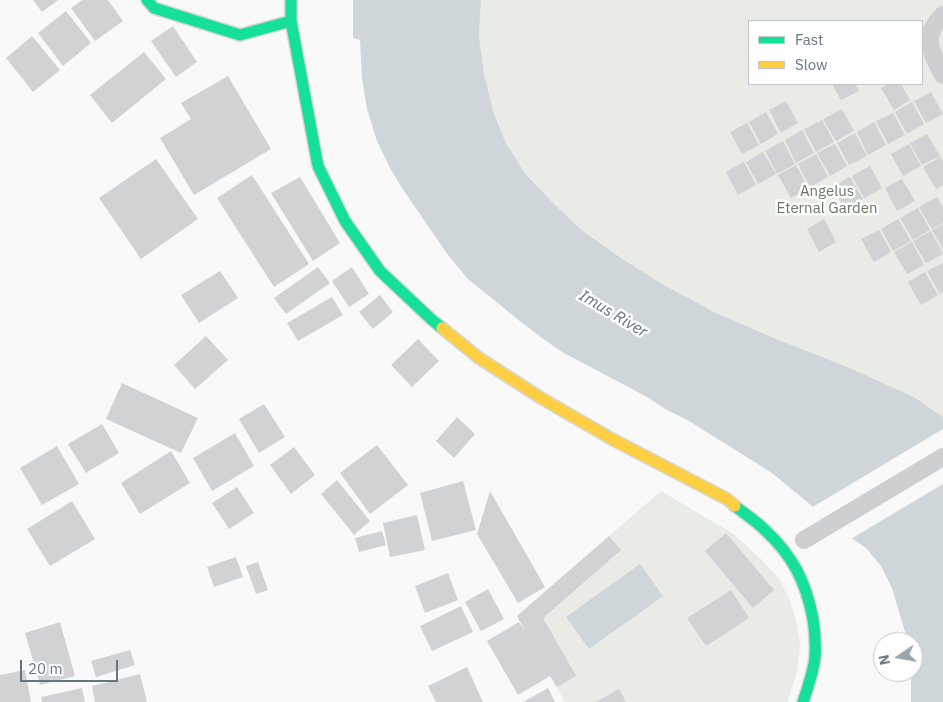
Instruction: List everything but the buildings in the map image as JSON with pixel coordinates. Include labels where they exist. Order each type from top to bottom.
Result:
[{"type":"main road","points":[[147,0],[154,8],[240,35],[291,21]]},
{"type":"main road","points":[[291,0],[291,21],[318,166],[345,221],[380,272],[430,319],[480,358],[541,398],[610,438],[727,499],[765,530],[795,566],[809,599],[815,632],[815,656],[812,678],[804,702]]},
{"type":"lane","points":[[943,15],[936,22],[930,39],[930,48],[943,75]]},
{"type":"lane","points":[[804,540],[943,457]]},
{"type":"green space","name":"Angelus Eternal Garden","points":[[481,0],[943,0],[943,417],[914,397],[716,313],[662,284],[584,232],[555,205],[525,172],[506,143],[494,114],[484,74],[479,36]]},
{"type":"green space","points":[[661,491],[732,533],[779,578],[790,600],[800,644],[797,671],[788,702],[565,702],[517,616]]},
{"type":"water","name":"Imus River","points":[[353,0],[481,0],[479,36],[484,74],[494,114],[506,143],[525,173],[584,232],[662,284],[716,313],[914,397],[943,417],[943,702],[911,702],[911,682],[923,682],[923,632],[905,632],[892,588],[881,566],[866,548],[847,535],[772,473],[689,421],[562,352],[468,279],[448,255],[404,191],[377,141],[367,109],[362,78],[360,40],[353,38]]},
{"type":"water","points":[[640,564],[663,596],[589,649],[566,617]]},
{"type":"pier","points":[[943,429],[943,484],[849,540],[811,508]]},
{"type":"traffic: fast","points":[[147,0],[154,8],[240,35],[291,21]]},
{"type":"traffic: fast","points":[[291,0],[291,21],[318,166],[345,221],[380,271],[442,328]]},
{"type":"traffic: fast","points":[[735,506],[775,540],[791,560],[802,581],[813,619],[815,638],[812,675],[803,702]]},
{"type":"traffic: slow","points":[[442,328],[479,358],[541,398],[610,438],[727,499],[735,506]]}]
